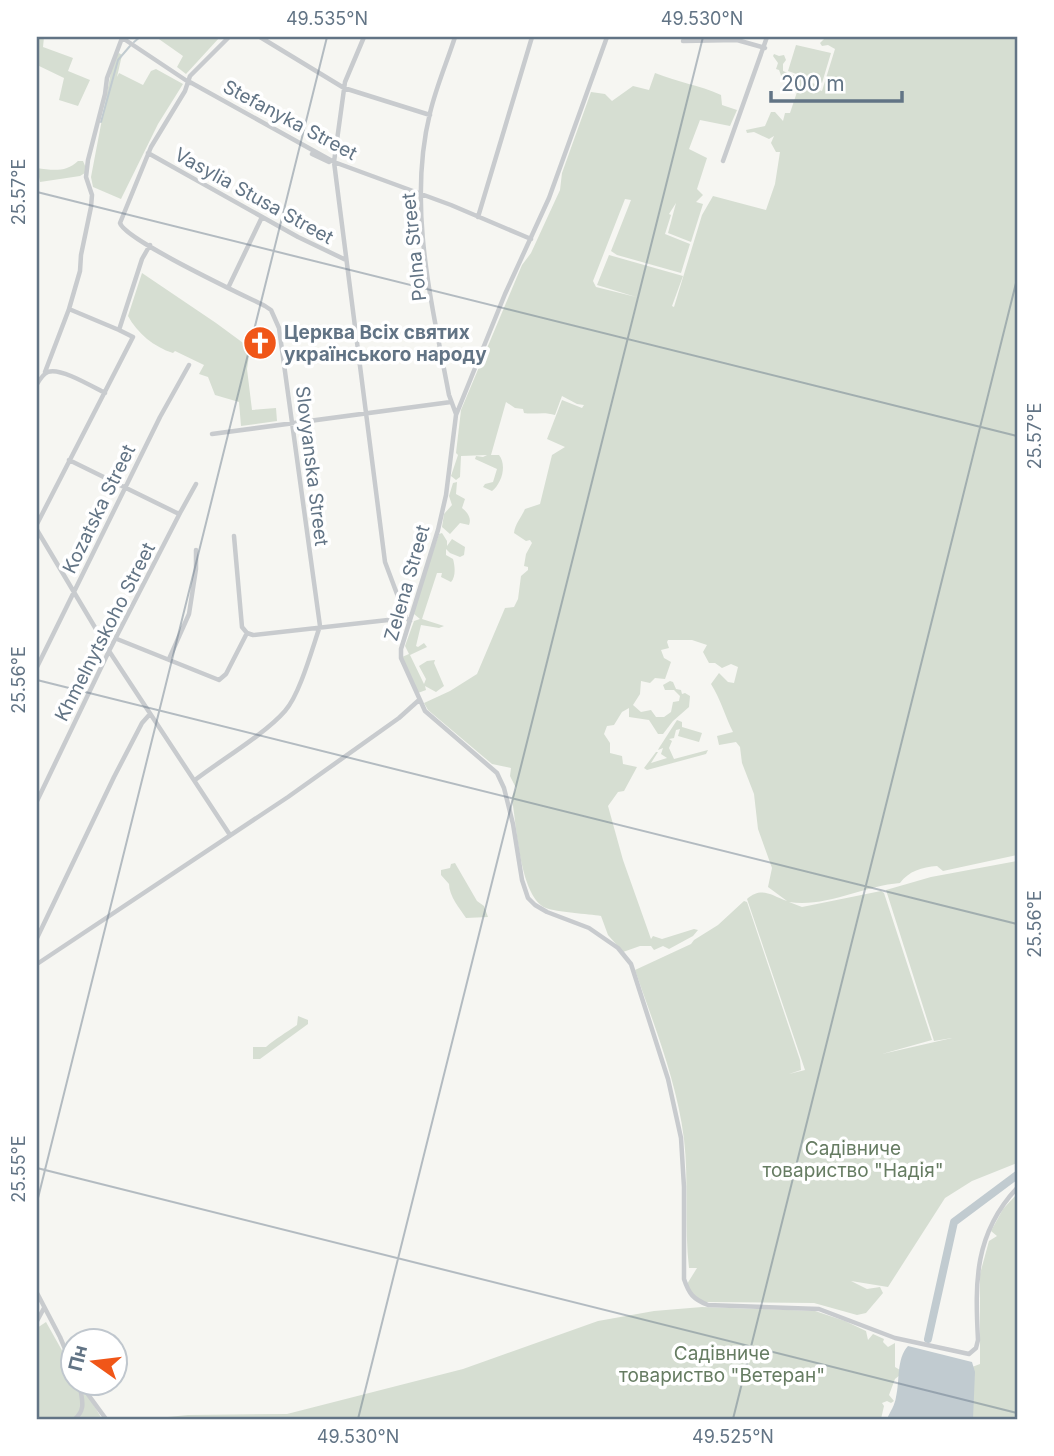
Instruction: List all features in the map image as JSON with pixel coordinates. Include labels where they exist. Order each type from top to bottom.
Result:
[{"type":"street","name":"Stefanyka Street","points":[[121,37],[188,82],[334,162],[478,216],[531,239]]},
{"type":"street","points":[[37,384],[45,373],[80,271],[92,195],[86,177],[88,160],[107,78],[121,37]]},
{"type":"street","name":"Vasylia Stusa Street","points":[[229,37],[190,76],[185,91],[148,153],[299,237],[346,260]]},
{"type":"street","points":[[260,37],[344,88],[430,114]]},
{"type":"street","points":[[234,536],[242,627],[247,633],[253,635],[320,626],[408,620],[385,562],[334,162],[344,88],[364,37]]},
{"type":"street","name":"Polna Street","points":[[455,37],[430,114],[421,194],[427,267],[451,402],[456,415]]},
{"type":"street","points":[[478,216],[533,37]]},
{"type":"street","name":"Zelena Street","points":[[607,37],[554,185],[505,294],[456,415],[446,495],[438,530],[408,620],[401,658],[425,711],[497,773],[504,788],[513,824],[522,880],[528,898],[547,912],[589,928],[618,948],[631,964],[668,1079],[678,1125],[684,1188],[684,1279],[689,1293],[695,1299],[708,1305],[819,1309],[895,1338],[969,1354],[976,1348],[978,1340],[976,1280],[982,1252],[998,1212],[1017,1188]]},
{"type":"street","points":[[723,161],[767,37]]},
{"type":"street","points":[[683,41],[733,39],[765,48]]},
{"type":"street","name":"Slovyanska Street","points":[[148,153],[120,223],[125,232],[265,306],[275,317],[294,424],[320,626]]},
{"type":"street","points":[[228,288],[262,216]]},
{"type":"street","points":[[119,330],[142,259],[150,245]]},
{"type":"street","points":[[37,524],[132,337],[69,309]]},
{"type":"street","name":"Kozatska Street","points":[[37,667],[160,417],[189,365]]},
{"type":"street","points":[[45,373],[51,370],[62,372],[105,393]]},
{"type":"street","points":[[212,434],[451,402]]},
{"type":"street","points":[[69,460],[124,489],[180,513]]},
{"type":"street","name":"Khmelnytskoho Street","points":[[37,802],[109,652],[196,484]]},
{"type":"street","points":[[37,530],[109,652],[230,835]]},
{"type":"street","points":[[169,659],[189,614],[196,550]]},
{"type":"street","points":[[195,780],[285,712],[320,626]]},
{"type":"street","points":[[117,639],[214,679],[223,679],[247,633]]},
{"type":"street","points":[[37,964],[288,797],[399,718],[419,700]]},
{"type":"street","points":[[37,938],[114,777],[142,723],[150,714]]},
{"type":"street","points":[[37,1293],[60,1337]]},
{"type":"street","points":[[37,1321],[44,1308]]},
{"type":"street","points":[[75,1419],[83,1406],[81,1396]]},
{"type":"street","points":[[89,1396],[106,1419]]},
{"type":"green space","points":[[37,37],[44,37],[43,47],[73,58],[68,71],[90,80],[78,106],[59,100],[64,78],[37,65]]},
{"type":"green space","points":[[156,37],[220,37],[186,74],[177,67],[183,56]]},
{"type":"green space","name":"Садівниче товариство \"Надія\"","points":[[826,37],[1017,37],[1017,855],[943,871],[937,866],[926,867],[916,870],[900,883],[816,902],[789,902],[802,907],[881,891],[884,893],[932,1040],[882,1054],[952,1038],[934,1041],[886,890],[931,877],[1017,861],[1017,1163],[972,1181],[945,1198],[888,1287],[851,1281],[867,1289],[880,1287],[883,1293],[866,1313],[857,1315],[814,1303],[704,1302],[694,1297],[687,1284],[697,1268],[689,1268],[681,1118],[664,1054],[635,970],[691,944],[718,925],[744,901],[747,902],[800,1060],[801,1070],[789,1074],[805,1070],[747,899],[762,893],[787,901],[768,887],[772,868],[758,829],[754,794],[742,763],[740,747],[736,742],[719,745],[717,736],[733,732],[711,684],[719,673],[728,682],[734,683],[738,667],[731,664],[722,668],[715,663],[709,663],[703,652],[707,645],[692,640],[668,640],[669,648],[661,650],[664,658],[671,662],[665,679],[655,678],[650,683],[641,681],[640,694],[633,705],[641,712],[651,710],[656,717],[664,717],[671,712],[673,702],[679,701],[680,696],[674,690],[665,690],[663,685],[670,681],[682,694],[690,696],[689,707],[663,734],[658,734],[649,720],[629,717],[629,708],[622,712],[614,725],[607,726],[604,734],[610,743],[610,753],[622,756],[623,764],[637,767],[624,791],[618,792],[608,806],[623,860],[651,939],[653,936],[662,939],[698,930],[693,936],[669,949],[663,946],[654,950],[651,946],[640,946],[623,952],[608,935],[601,916],[546,908],[538,902],[531,891],[522,863],[512,797],[516,788],[510,776],[511,768],[492,764],[428,710],[424,703],[477,674],[505,608],[514,607],[518,599],[521,576],[528,570],[528,567],[524,566],[532,543],[514,533],[516,527],[525,509],[540,504],[552,455],[565,447],[547,439],[562,400],[582,408],[584,405],[562,396],[555,415],[524,413],[523,409],[515,408],[506,402],[491,455],[499,455],[503,464],[502,474],[492,491],[483,487],[493,482],[497,469],[475,459],[476,456],[487,455],[461,456],[460,477],[456,480],[451,476],[458,455],[456,453],[461,410],[522,265],[531,253],[560,190],[562,173],[591,92],[605,94],[612,101],[633,86],[649,90],[655,73],[721,95],[722,105],[737,110],[730,126],[700,120],[689,149],[707,158],[697,189],[703,195],[696,202],[703,204],[691,242],[668,233],[676,203],[669,214],[671,215],[665,234],[690,244],[681,273],[611,251],[631,200],[625,199],[593,281],[596,287],[636,297],[597,285],[609,255],[683,276],[672,306],[674,307],[702,215],[713,196],[766,210],[775,184],[780,152],[776,152],[771,143],[774,136],[769,139],[754,132],[747,133],[746,130],[765,126],[771,112],[775,112],[783,121],[785,113],[790,113],[800,83],[782,78],[776,69],[778,63],[774,54],[784,55],[786,60],[783,71],[820,86],[819,90],[822,91],[835,49],[828,45],[822,46],[820,43]]},
{"type":"green space","points":[[796,45],[831,53],[822,83],[788,71]]},
{"type":"green space","points":[[119,53],[122,55],[117,77],[119,73],[143,85],[151,71],[156,69],[183,84],[158,124],[121,199],[93,187],[91,177],[114,56]]},
{"type":"green space","points":[[83,161],[86,168],[85,173],[80,176],[40,182],[39,177],[37,180],[37,168],[63,169]]},
{"type":"green space","points":[[142,273],[250,348],[247,369],[252,410],[276,408],[277,421],[241,426],[239,402],[215,395],[208,377],[199,374],[204,365],[175,351],[173,353],[159,347],[136,328],[128,316]]},
{"type":"green space","points":[[457,482],[456,494],[465,499],[462,508],[470,522],[469,525],[460,523],[450,534],[442,527],[444,514],[452,505],[449,496],[453,483]]},
{"type":"green space","points":[[442,533],[447,546],[452,539],[465,547],[464,555],[460,557],[446,549],[446,555],[453,559],[454,577],[451,582],[441,577],[442,573],[437,573],[422,619],[444,626],[439,628],[421,625],[416,646],[424,643],[427,647],[410,655],[424,684],[426,679],[419,666],[435,660],[444,686],[436,692],[425,686],[426,690],[418,693],[402,657],[409,654],[405,646],[414,621],[420,619],[414,614],[415,605],[439,534]]},
{"type":"green space","points":[[677,720],[682,722],[682,727],[702,733],[699,742],[678,736],[680,729],[676,730],[674,738],[669,739],[672,741],[669,748],[674,759],[708,750],[706,754],[647,770],[644,768],[656,752],[651,763],[667,758],[661,754],[663,748],[658,750]]},
{"type":"green space","points":[[455,863],[477,901],[484,906],[488,917],[466,918],[455,902],[441,870],[450,868],[451,864]]},
{"type":"green space","points":[[298,1016],[308,1020],[308,1024],[260,1059],[253,1059],[253,1047],[266,1047],[297,1025]]},
{"type":"green space","points":[[1017,1194],[1017,1419],[970,1419],[972,1367],[980,1364],[980,1274],[989,1241],[997,1236],[991,1231],[1003,1209]]},
{"type":"green space","name":"Садівниче товариство \"Ветеран\"","points":[[702,1307],[815,1311],[866,1331],[868,1340],[873,1334],[884,1339],[883,1342],[888,1347],[895,1343],[895,1367],[900,1370],[900,1375],[895,1379],[889,1395],[894,1401],[882,1403],[884,1406],[881,1419],[148,1419],[188,1415],[287,1414],[463,1369],[598,1321],[654,1311]]},
{"type":"green space","points":[[46,1322],[60,1347],[60,1396],[89,1396],[102,1419],[37,1419],[37,1328]]},
{"type":"shaded area","points":[[908,1346],[972,1362],[975,1372],[973,1419],[887,1419],[895,1400],[902,1357]]},
{"type":"waterway","points":[[134,42],[140,37]]},
{"type":"waterway","points":[[101,122],[118,60],[130,46]]},
{"type":"waterway","points":[[928,1339],[954,1222],[1017,1175]]},
{"type":"place","name":"Церква Всіх святих українського народу","points":[[260,343]]}]
